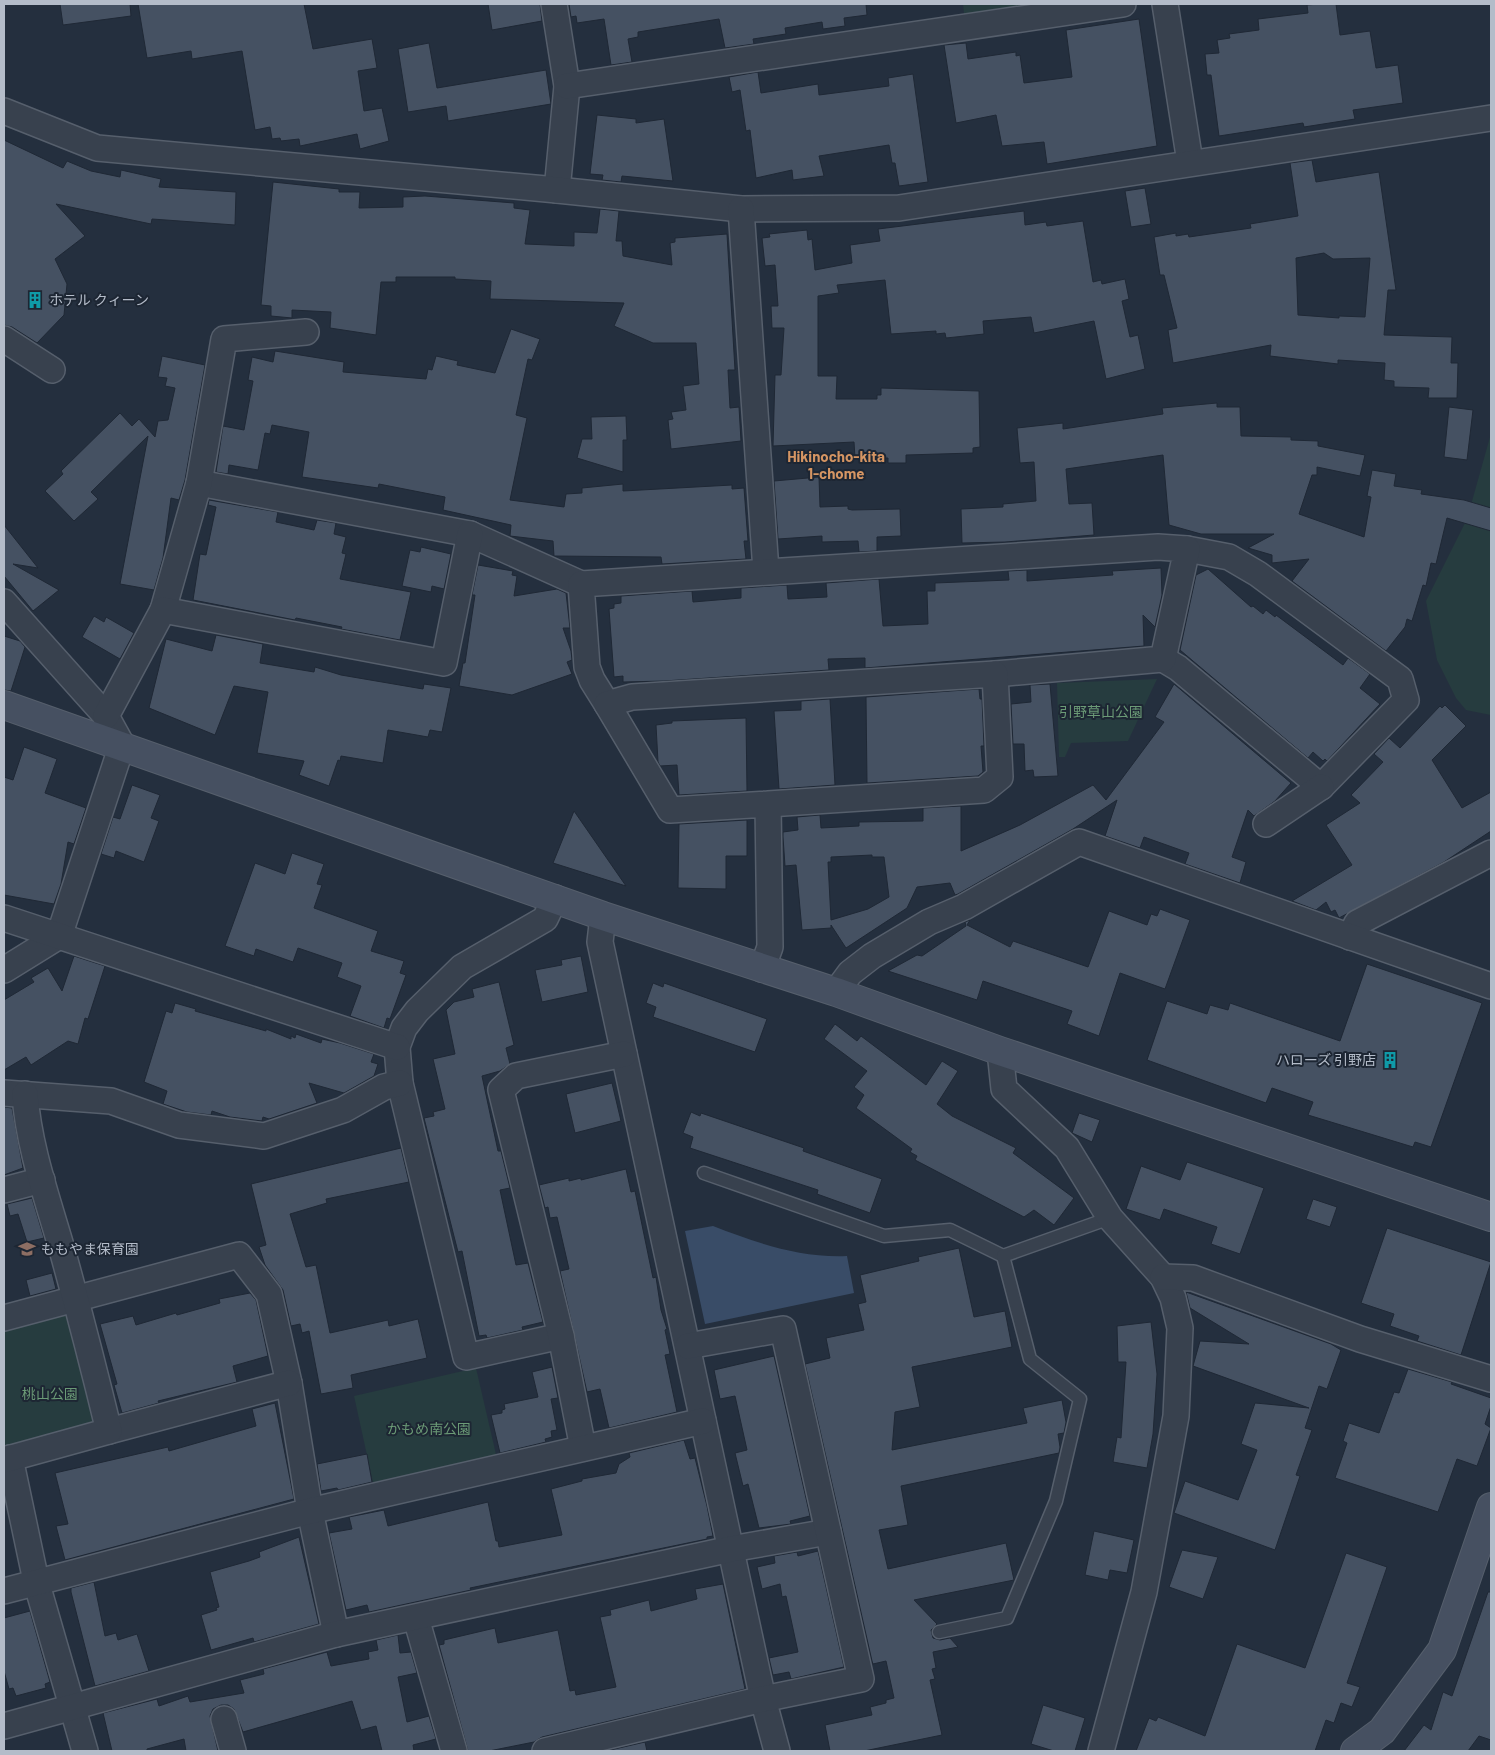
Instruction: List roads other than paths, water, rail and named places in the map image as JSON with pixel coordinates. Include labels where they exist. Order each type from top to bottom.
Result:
[{"type":"street","points":[[554,4],[567,86],[557,190]]},
{"type":"street","points":[[567,86],[1123,4]]},
{"type":"street","points":[[1165,4],[1190,162]]},
{"type":"street","points":[[4,111],[97,148],[557,190],[741,209],[899,208],[1190,162],[1491,118]]},
{"type":"street","points":[[741,209],[766,571]]},
{"type":"street","points":[[106,716],[163,610],[199,483],[224,339],[306,332]]},
{"type":"street","points":[[4,339],[52,370]]},
{"type":"street","points":[[199,483],[470,534],[581,584],[1158,547],[1186,549],[1229,557],[1258,574],[1400,679],[1406,700],[1322,787],[1266,824]]},
{"type":"street","points":[[163,610],[444,663],[470,534]]},
{"type":"street","points":[[1163,659],[1186,549]]},
{"type":"street","points":[[581,584],[587,667],[592,680],[670,810],[984,790],[1000,777],[995,674]]},
{"type":"street","points":[[4,602],[106,716],[122,746],[59,936],[4,970]]},
{"type":"street","points":[[608,704],[632,697],[995,674],[1163,659],[1178,668],[1322,787]]},
{"type":"street","points":[[4,705],[603,916],[836,992],[1000,1051],[1491,1217]]},
{"type":"street","points":[[762,969],[770,947],[768,804]]},
{"type":"street","points":[[836,992],[850,973],[872,956],[929,922],[964,907],[1079,842],[1491,986]]},
{"type":"street","points":[[1350,936],[1357,923],[1491,852]]},
{"type":"street","points":[[555,898],[545,919],[462,967],[418,1011],[404,1028],[397,1047],[400,1083],[466,1356],[561,1336]]},
{"type":"street","points":[[603,916],[600,942],[731,1550],[764,1698],[778,1751]]},
{"type":"street","points":[[4,918],[397,1047]]},
{"type":"street","points":[[1000,1051],[1004,1089],[1066,1148],[1110,1218],[1163,1277],[1173,1298],[1180,1328],[1176,1416],[1144,1592],[1101,1751]]},
{"type":"street","points":[[583,1448],[561,1336],[501,1090],[516,1076],[624,1054]]},
{"type":"street","points":[[14,1094],[112,1101],[179,1125],[264,1136],[343,1110],[384,1087],[400,1083]]},
{"type":"street","points":[[14,1094],[26,1108],[42,1180],[76,1298],[109,1431]]},
{"type":"street","points":[[4,1190],[42,1180]]},
{"type":"street","points":[[4,1318],[239,1254],[269,1294],[289,1383],[310,1511],[336,1634]]},
{"type":"street","points":[[1163,1277],[1192,1278],[1360,1339],[1491,1380]]},
{"type":"street","points":[[545,1751],[764,1698],[861,1679],[783,1330],[688,1346]]},
{"type":"street","points":[[85,1751],[36,1582],[7,1459],[289,1383]]},
{"type":"street","points":[[4,1591],[310,1511],[703,1422]]},
{"type":"street","points":[[1355,1751],[1382,1732],[1442,1650],[1491,1507]]},
{"type":"street","points":[[4,1726],[336,1634],[731,1550],[828,1532]]},
{"type":"street","points":[[416,1618],[454,1751]]},
{"type":"street","points":[[224,1719],[233,1751]]},
{"type":"lane","points":[[704,1173],[884,1236],[950,1230],[1003,1256],[1110,1218]]},
{"type":"lane","points":[[939,1632],[1007,1618],[1056,1501],[1080,1399],[1030,1359],[1003,1256]]},
{"type":"water","points":[[713,1226],[795,1252],[812,1255],[847,1256],[854,1293],[705,1324],[685,1231]]},
{"type":"place","name":"ホテル クィーン","points":[[35,300]]},
{"type":"place","name":"ハローズ 引野店","points":[[1390,1060]]},
{"type":"place","name":"ももやま保育園","points":[[27,1249]]},
{"type":"district","name":"Hikinocho-kita 1-chome","points":[[836,466]]},
{"type":"park label","name":"引野草山公園","points":[[1101,712]]},
{"type":"park label","name":"桃山公園","points":[[50,1394]]},
{"type":"park label","name":"かもめ南公園","points":[[429,1429]]}]
